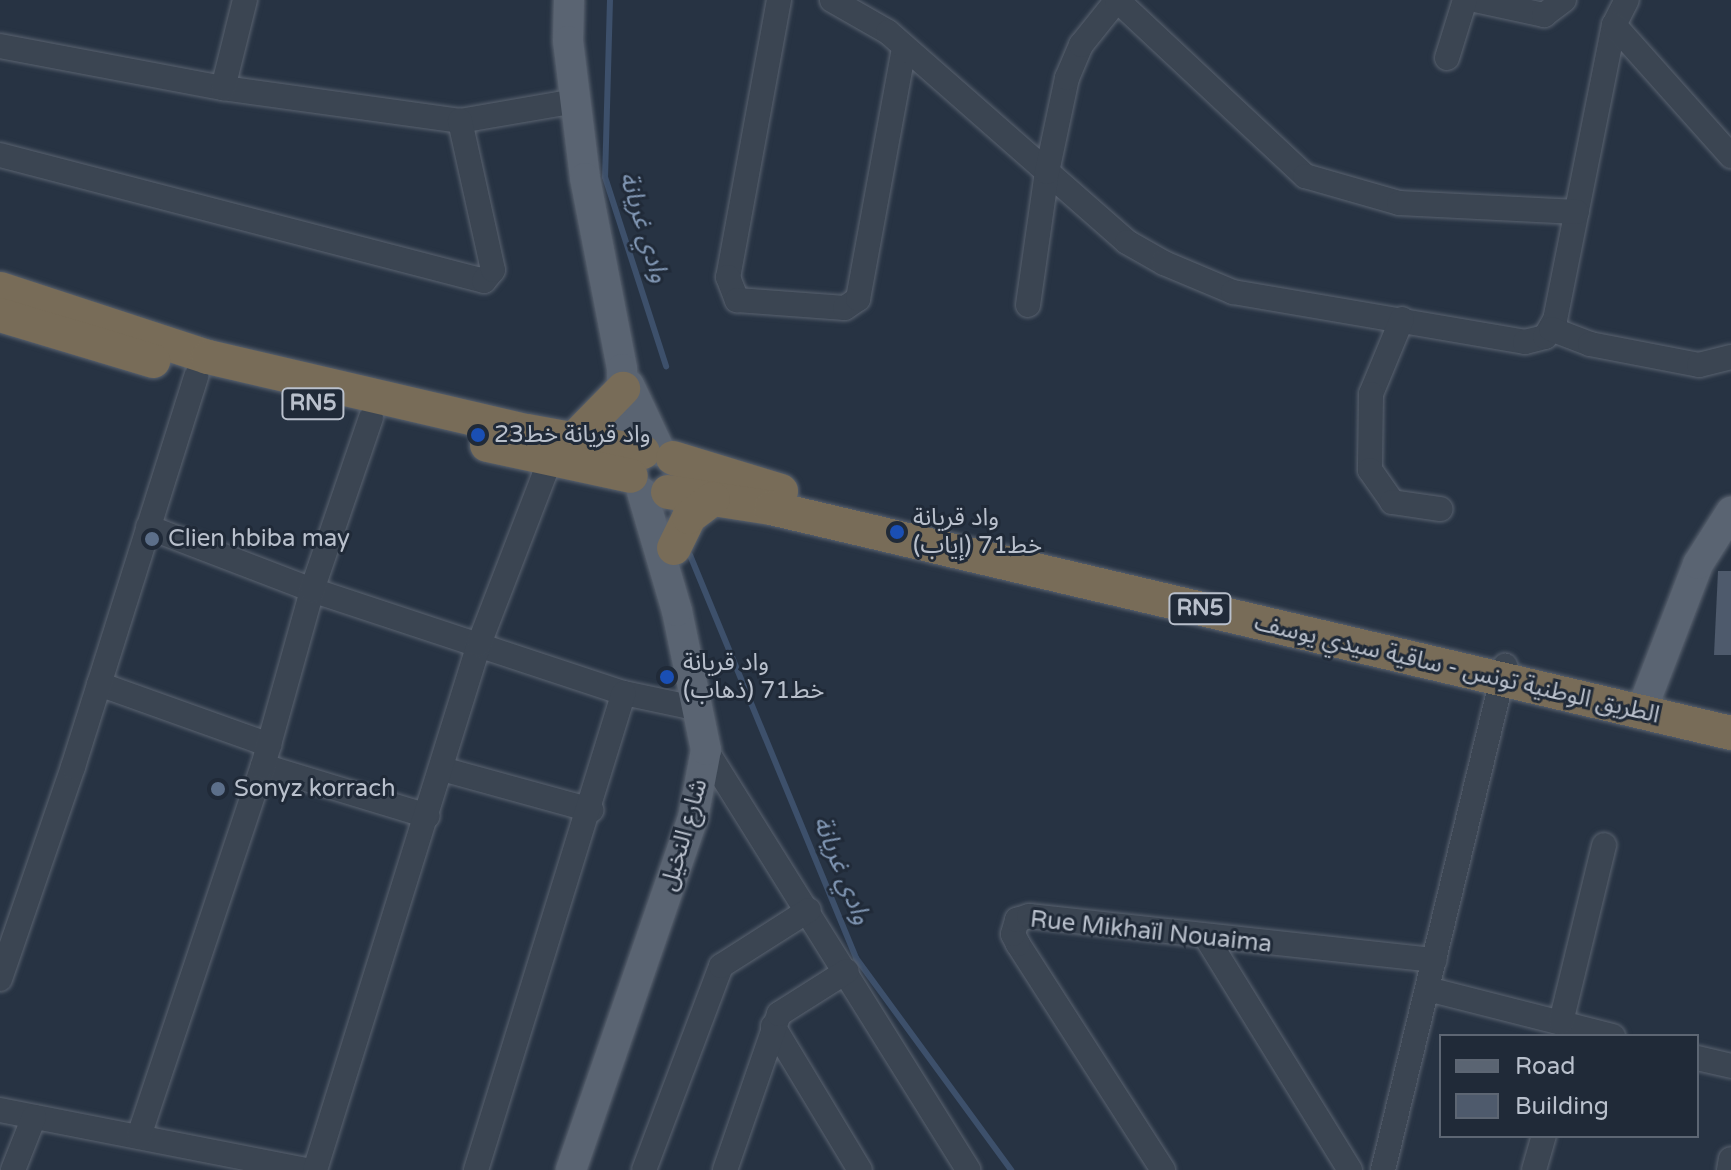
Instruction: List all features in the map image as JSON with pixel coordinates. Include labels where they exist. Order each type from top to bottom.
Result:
[{"type":"highway","name":"الطريق الوطنية تونس - ساقية سيدي يوسف","points":[[0,289],[208,357],[575,438],[647,467],[713,499],[1645,705],[1731,718]]},
{"type":"highway","name":"الطريق الوطنية تونس - ساقية سيدي يوسف","points":[[0,315],[196,376],[371,418],[550,460],[647,467],[764,487],[1502,674]]},
{"type":"highway","points":[[575,438],[622,379]]},
{"type":"highway","points":[[674,548],[689,517],[713,499]]},
{"type":"highway","name":"الطريق الوطنية تونس - ساقية سيدي يوسف","points":[[1645,705],[1731,733]]},
{"type":"main road","points":[[569,0],[576,101],[622,379],[674,548],[677,611]]},
{"type":"main road","name":"شارع النخيل","points":[[571,1170],[693,818],[706,750],[647,467]]},
{"type":"main road","points":[[1645,705],[1698,564],[1731,512]]},
{"type":"street","points":[[223,88],[245,0]]},
{"type":"street","points":[[779,0],[728,277],[727,287],[737,300],[845,308],[858,299],[904,49]]},
{"type":"street","points":[[1028,305],[1047,172],[1067,78],[1081,45],[1117,0],[1305,176],[1399,203],[1577,212]]},
{"type":"street","points":[[1447,58],[1465,0]]},
{"type":"street","points":[[1475,0],[1544,15],[1564,0]]},
{"type":"street","points":[[841,1],[904,49],[1127,242],[1207,284],[1525,342],[1537,341],[1551,329],[1614,25],[1627,0]]},
{"type":"street","points":[[1614,25],[1731,156]]},
{"type":"street","points":[[0,46],[223,88],[460,121],[576,101]]},
{"type":"street","points":[[0,155],[484,281],[493,270],[460,121]]},
{"type":"street","points":[[1402,319],[1371,394],[1370,470],[1392,502],[1440,509]]},
{"type":"street","points":[[1551,329],[1590,344],[1699,365],[1731,357]]},
{"type":"street","points":[[2,967],[99,684],[196,376]]},
{"type":"street","points":[[139,1136],[266,755],[312,590],[371,418]]},
{"type":"street","points":[[315,1170],[428,816],[479,644],[550,460]]},
{"type":"street","points":[[148,527],[312,590],[624,693],[699,709]]},
{"type":"street","points":[[1383,1170],[1502,674]]},
{"type":"street","points":[[99,684],[266,755],[428,816]]},
{"type":"street","points":[[476,1170],[591,810],[624,693]]},
{"type":"street","points":[[706,750],[809,910],[968,1170]]},
{"type":"street","points":[[442,769],[591,810]]},
{"type":"street","points":[[1569,1028],[1604,845]]},
{"type":"street","points":[[652,1168],[721,966],[809,910]]},
{"type":"street","name":"Rue Mikhaïl Nouaima","points":[[1163,1170],[1018,944],[1014,925],[1029,916],[1435,960]]},
{"type":"street","points":[[1206,937],[1350,1170]]},
{"type":"street","points":[[725,1170],[773,1026],[786,1006],[847,971]]},
{"type":"street","points":[[1428,989],[1569,1028],[1602,1034]]},
{"type":"street","points":[[773,1026],[860,1170]]},
{"type":"street","points":[[1699,1058],[1731,1066]]},
{"type":"street","points":[[0,1110],[306,1170]]},
{"type":"street","points":[[13,1170],[34,1117]]},
{"type":"street","points":[[1534,1170],[1543,1138]]},
{"type":"street","points":[[1729,1170],[1731,1159]]},
{"type":"building","points":[[1718,571],[1731,571],[1731,655],[1714,655]]},
{"type":"waterway","name":"وادي غريانة","points":[[610,0],[605,177],[666,366]]},
{"type":"waterway","name":"وادي غريانة","points":[[690,555],[856,958],[1011,1170]]},
{"type":"place","name":"واد قريانة خط23","points":[[478,435]]},
{"type":"place","name":"واد قريانة خط71 (إياب)","points":[[897,532]]},
{"type":"place","name":"Clien hbiba may","points":[[152,539]]},
{"type":"place","name":"واد قريانة خط71 (ذهاب)","points":[[667,677]]},
{"type":"place","name":"Sonyz korrach","points":[[218,789]]}]
